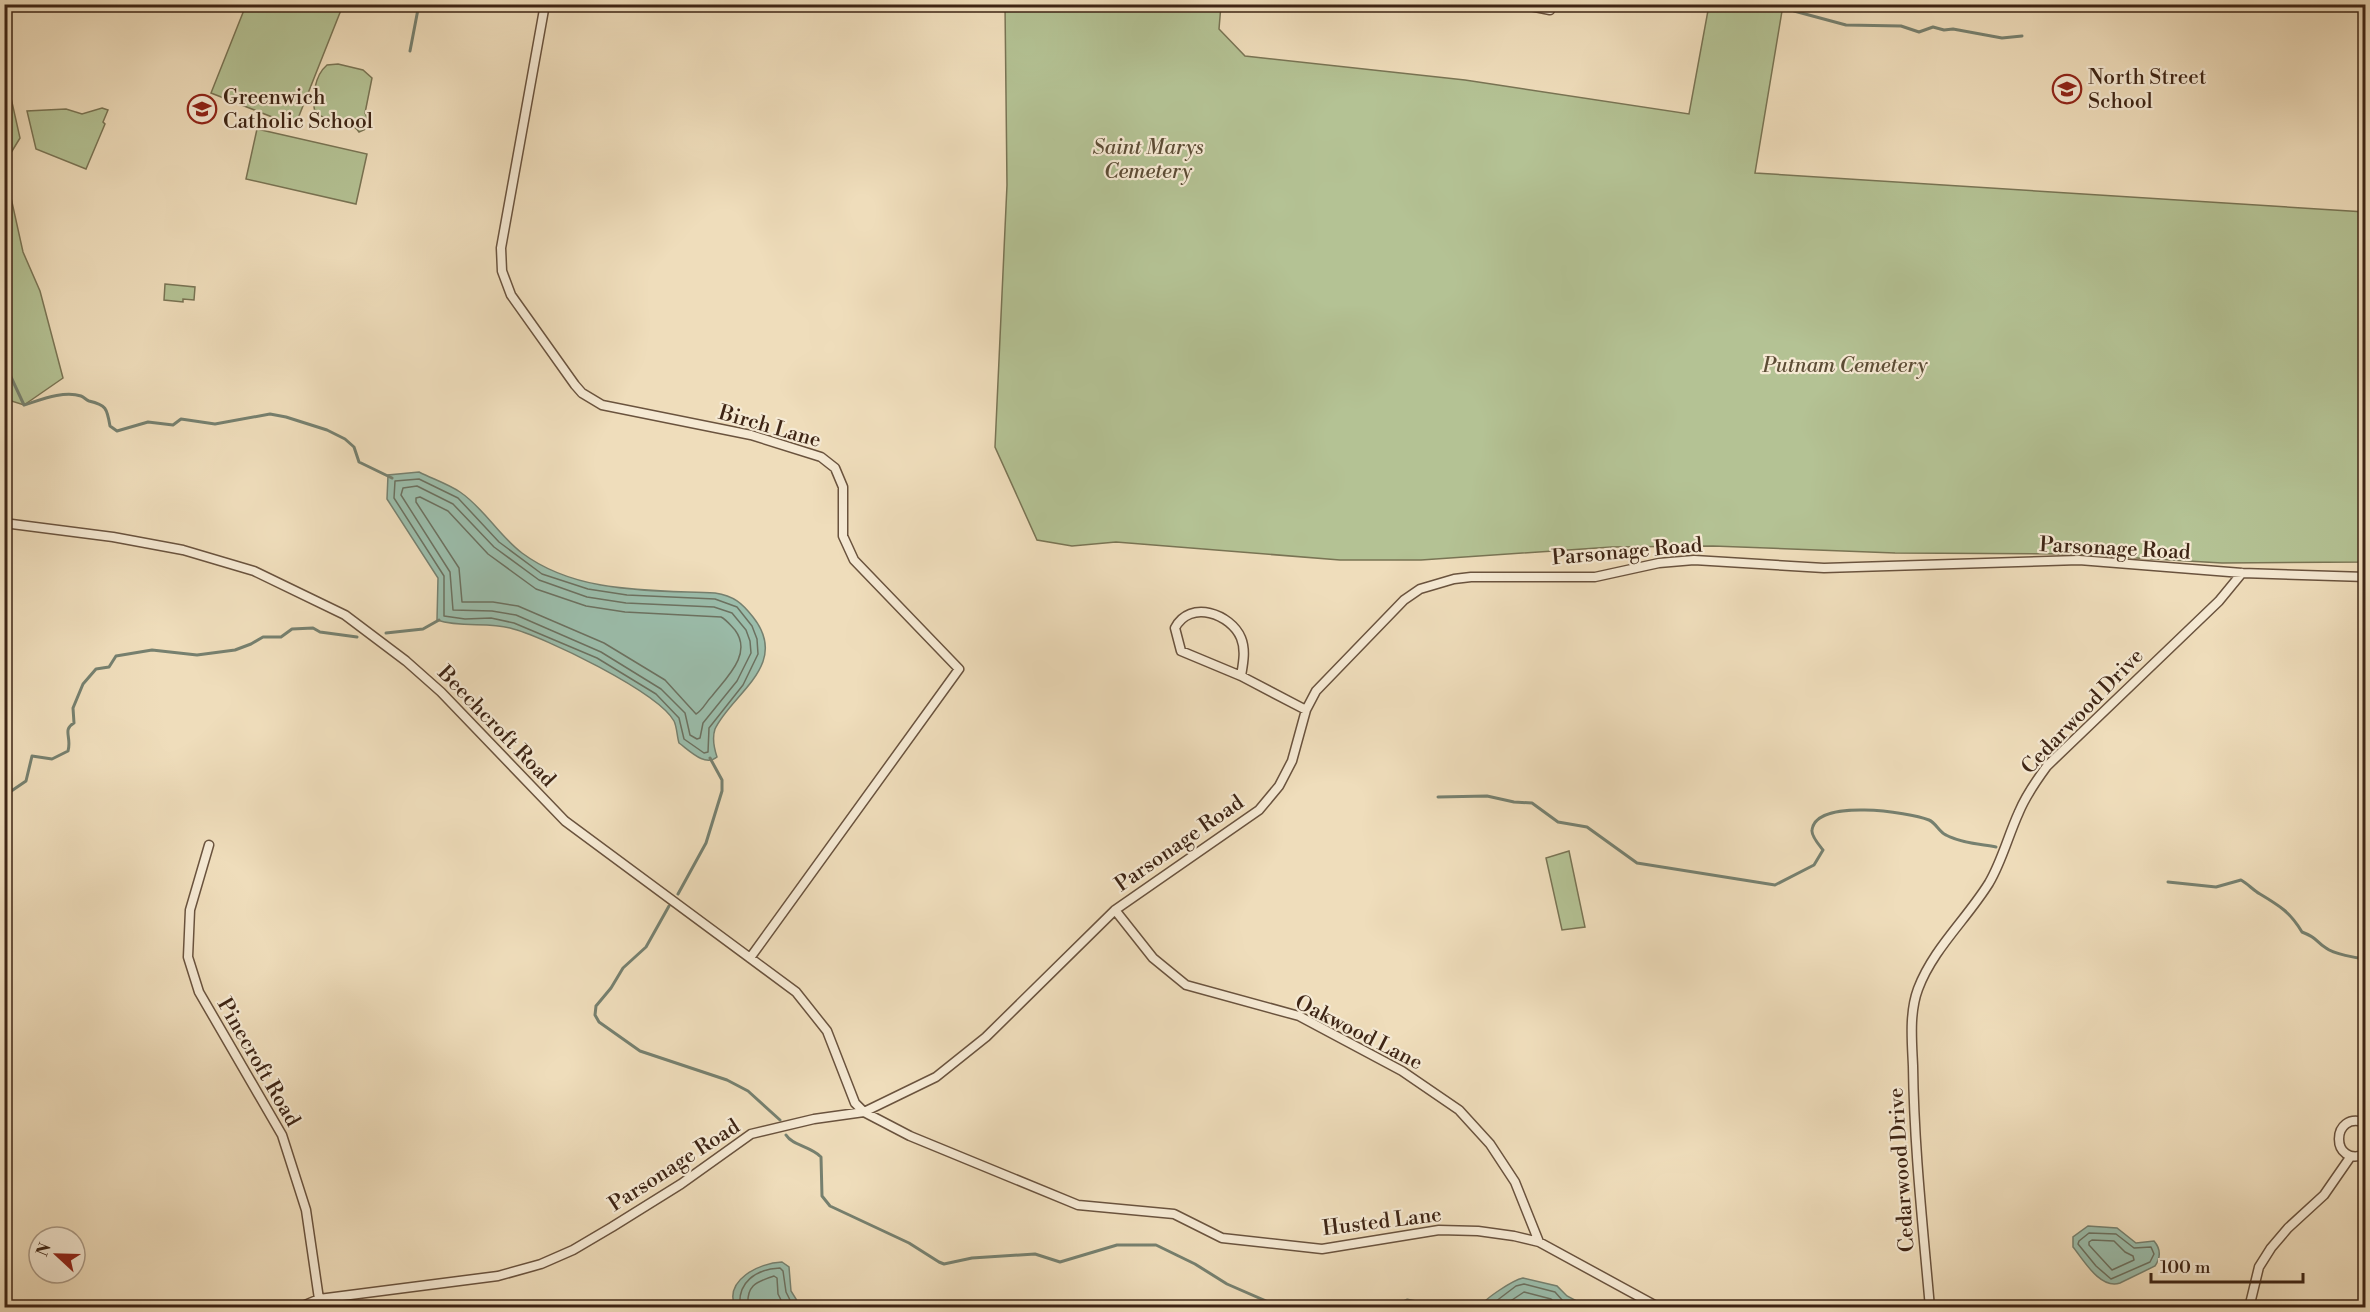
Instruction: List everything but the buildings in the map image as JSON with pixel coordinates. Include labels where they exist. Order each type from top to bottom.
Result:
[{"type":"street","name":"Birch Lane","points":[[545,4],[501,248],[502,271],[512,295],[575,385],[592,400],[602,405],[751,435],[821,457],[835,468],[843,487],[843,536],[854,560],[959,669],[750,958]]},
{"type":"street","points":[[1519,4],[1550,10]]},
{"type":"street","name":"Beechcroft Road","points":[[4,523],[113,537],[183,550],[254,571],[345,615],[424,676],[565,821],[796,992],[826,1031],[855,1103],[864,1112]]},
{"type":"street","name":"Parsonage Road","points":[[298,1308],[319,1299],[498,1276],[541,1264],[573,1250],[612,1227],[681,1184],[751,1134],[814,1119],[864,1112],[936,1077],[986,1037],[1115,910],[1259,810],[1279,786],[1292,761],[1306,710],[1316,691],[1404,600],[1420,589],[1454,579],[1471,577],[1595,577],[1659,563],[1694,560],[1824,568],[2079,560],[2242,573],[2366,578]]},
{"type":"street","name":"Cedarwood Drive","points":[[1930,1308],[1913,1112],[1912,1020],[1921,982],[1930,964],[1989,882],[2029,791],[2048,766],[2219,601],[2242,573]]},
{"type":"street","points":[[1241,675],[1244,655],[1241,638],[1228,623],[1208,612],[1192,611],[1179,618],[1175,627],[1180,651],[1241,675],[1306,710]]},
{"type":"street","name":"Pinecroft Road","points":[[209,845],[190,910],[188,957],[199,992],[282,1135],[306,1210],[319,1299]]},
{"type":"street","name":"Oakwood Lane","points":[[1115,910],[1153,958],[1185,985],[1299,1016],[1402,1071],[1459,1110],[1490,1144],[1515,1182],[1539,1242]]},
{"type":"street","name":"Husted Lane","points":[[864,1112],[910,1136],[1078,1204],[1174,1214],[1222,1238],[1322,1249],[1439,1230],[1478,1231],[1514,1236],[1539,1242],[1660,1308]]},
{"type":"street","points":[[2366,1123],[2354,1121],[2348,1123],[2339,1134],[2342,1151],[2358,1157],[2366,1154]]},
{"type":"street","points":[[2249,1308],[2259,1267],[2271,1248],[2288,1228],[2324,1195],[2351,1156]]},
{"type":"green space","points":[[246,5],[343,5],[295,126],[211,93]]},
{"type":"green space","name":"Putnam Cemetery","points":[[1005,5],[1221,5],[1219,29],[1245,56],[1465,80],[1689,114],[1709,5],[1783,5],[1755,173],[2365,212],[2365,562],[2222,563],[2068,554],[1895,553],[1713,546],[1612,547],[1421,560],[1340,560],[1116,542],[1072,546],[1037,540],[995,447],[1007,185]]},
{"type":"green space","points":[[338,64],[363,70],[372,78],[365,113],[369,122],[368,128],[359,132],[350,124],[315,113],[314,94],[319,75],[327,65]]},
{"type":"green space","points":[[5,71],[20,138],[4,161]]},
{"type":"green space","points":[[102,108],[108,110],[103,122],[105,124],[86,169],[36,149],[27,111],[66,109],[82,114]]},
{"type":"green space","points":[[257,129],[367,154],[356,204],[246,179]]},
{"type":"green space","points":[[4,183],[8,184],[23,252],[40,291],[63,378],[24,405],[5,399]]},
{"type":"green space","points":[[165,284],[195,287],[194,300],[183,299],[183,302],[164,300]]},
{"type":"green space","points":[[1569,851],[1585,927],[1562,930],[1546,858]]},
{"type":"water","points":[[419,472],[460,492],[477,506],[506,539],[522,553],[566,576],[590,583],[640,590],[722,594],[737,601],[745,608],[763,634],[765,650],[762,664],[754,678],[715,729],[714,743],[717,757],[708,760],[693,754],[679,743],[674,721],[664,709],[624,681],[572,653],[510,628],[455,624],[437,620],[438,578],[387,499],[388,475]]},
{"type":"water","points":[[2088,1226],[2117,1228],[2136,1243],[2154,1241],[2159,1250],[2157,1263],[2120,1283],[2106,1282],[2093,1272],[2073,1247],[2073,1237]]},
{"type":"water","points":[[782,1262],[789,1267],[791,1291],[801,1307],[735,1307],[734,1289],[739,1281],[763,1266]]},
{"type":"water","points":[[1523,1278],[1557,1286],[1567,1296],[1588,1307],[1480,1307],[1499,1290]]},
{"type":"waterway","points":[[410,51],[419,4]]},
{"type":"waterway","points":[[1782,4],[1794,11],[1846,25],[1901,26],[1919,32],[1933,27],[2002,38],[2022,36]]},
{"type":"waterway","points":[[4,362],[24,405],[45,398],[74,394],[105,408],[110,426],[117,431],[148,422],[173,425],[181,419],[215,424],[270,414],[286,417],[327,430],[345,439],[354,447],[359,462],[392,478]]},
{"type":"waterway","points":[[386,633],[423,629],[439,620]]},
{"type":"waterway","points":[[4,796],[26,781],[32,756],[52,759],[68,751],[68,731],[74,723],[73,708],[83,684],[96,669],[109,667],[116,656],[152,650],[197,655],[235,650],[263,637],[281,637],[292,629],[313,628],[320,632],[357,637]]},
{"type":"waterway","points":[[678,894],[706,843],[722,791],[722,780],[710,758]]},
{"type":"waterway","points":[[1438,797],[1487,796],[1532,803],[1558,822],[1587,827],[1637,863],[1775,885],[1814,865],[1823,850],[1812,832],[1817,820],[1829,814],[1846,811],[1884,811],[1918,817],[1931,821],[1944,834],[1952,838],[1996,847]]},
{"type":"waterway","points":[[2168,882],[2216,887],[2241,880],[2284,910],[2302,932],[2326,948],[2340,954],[2366,959]]},
{"type":"waterway","points":[[669,906],[646,947],[623,968],[611,988],[596,1006],[595,1015],[599,1022],[640,1051],[727,1080],[748,1091],[780,1120]]},
{"type":"waterway","points":[[786,1135],[793,1142],[812,1150],[821,1157],[822,1196],[830,1206],[909,1243],[944,1264],[972,1258],[1035,1254],[1060,1262],[1117,1245],[1156,1245],[1195,1264],[1227,1284],[1282,1308]]},
{"type":"waterway","points":[[1390,1308],[1407,1300],[1448,1308]]},
{"type":"place","name":"North Street School","points":[[2067,89]]},
{"type":"place","name":"Greenwich Catholic School","points":[[202,109]]},
{"type":"park label","name":"Saint Marys Cemetery","points":[[1148,159]]}]
